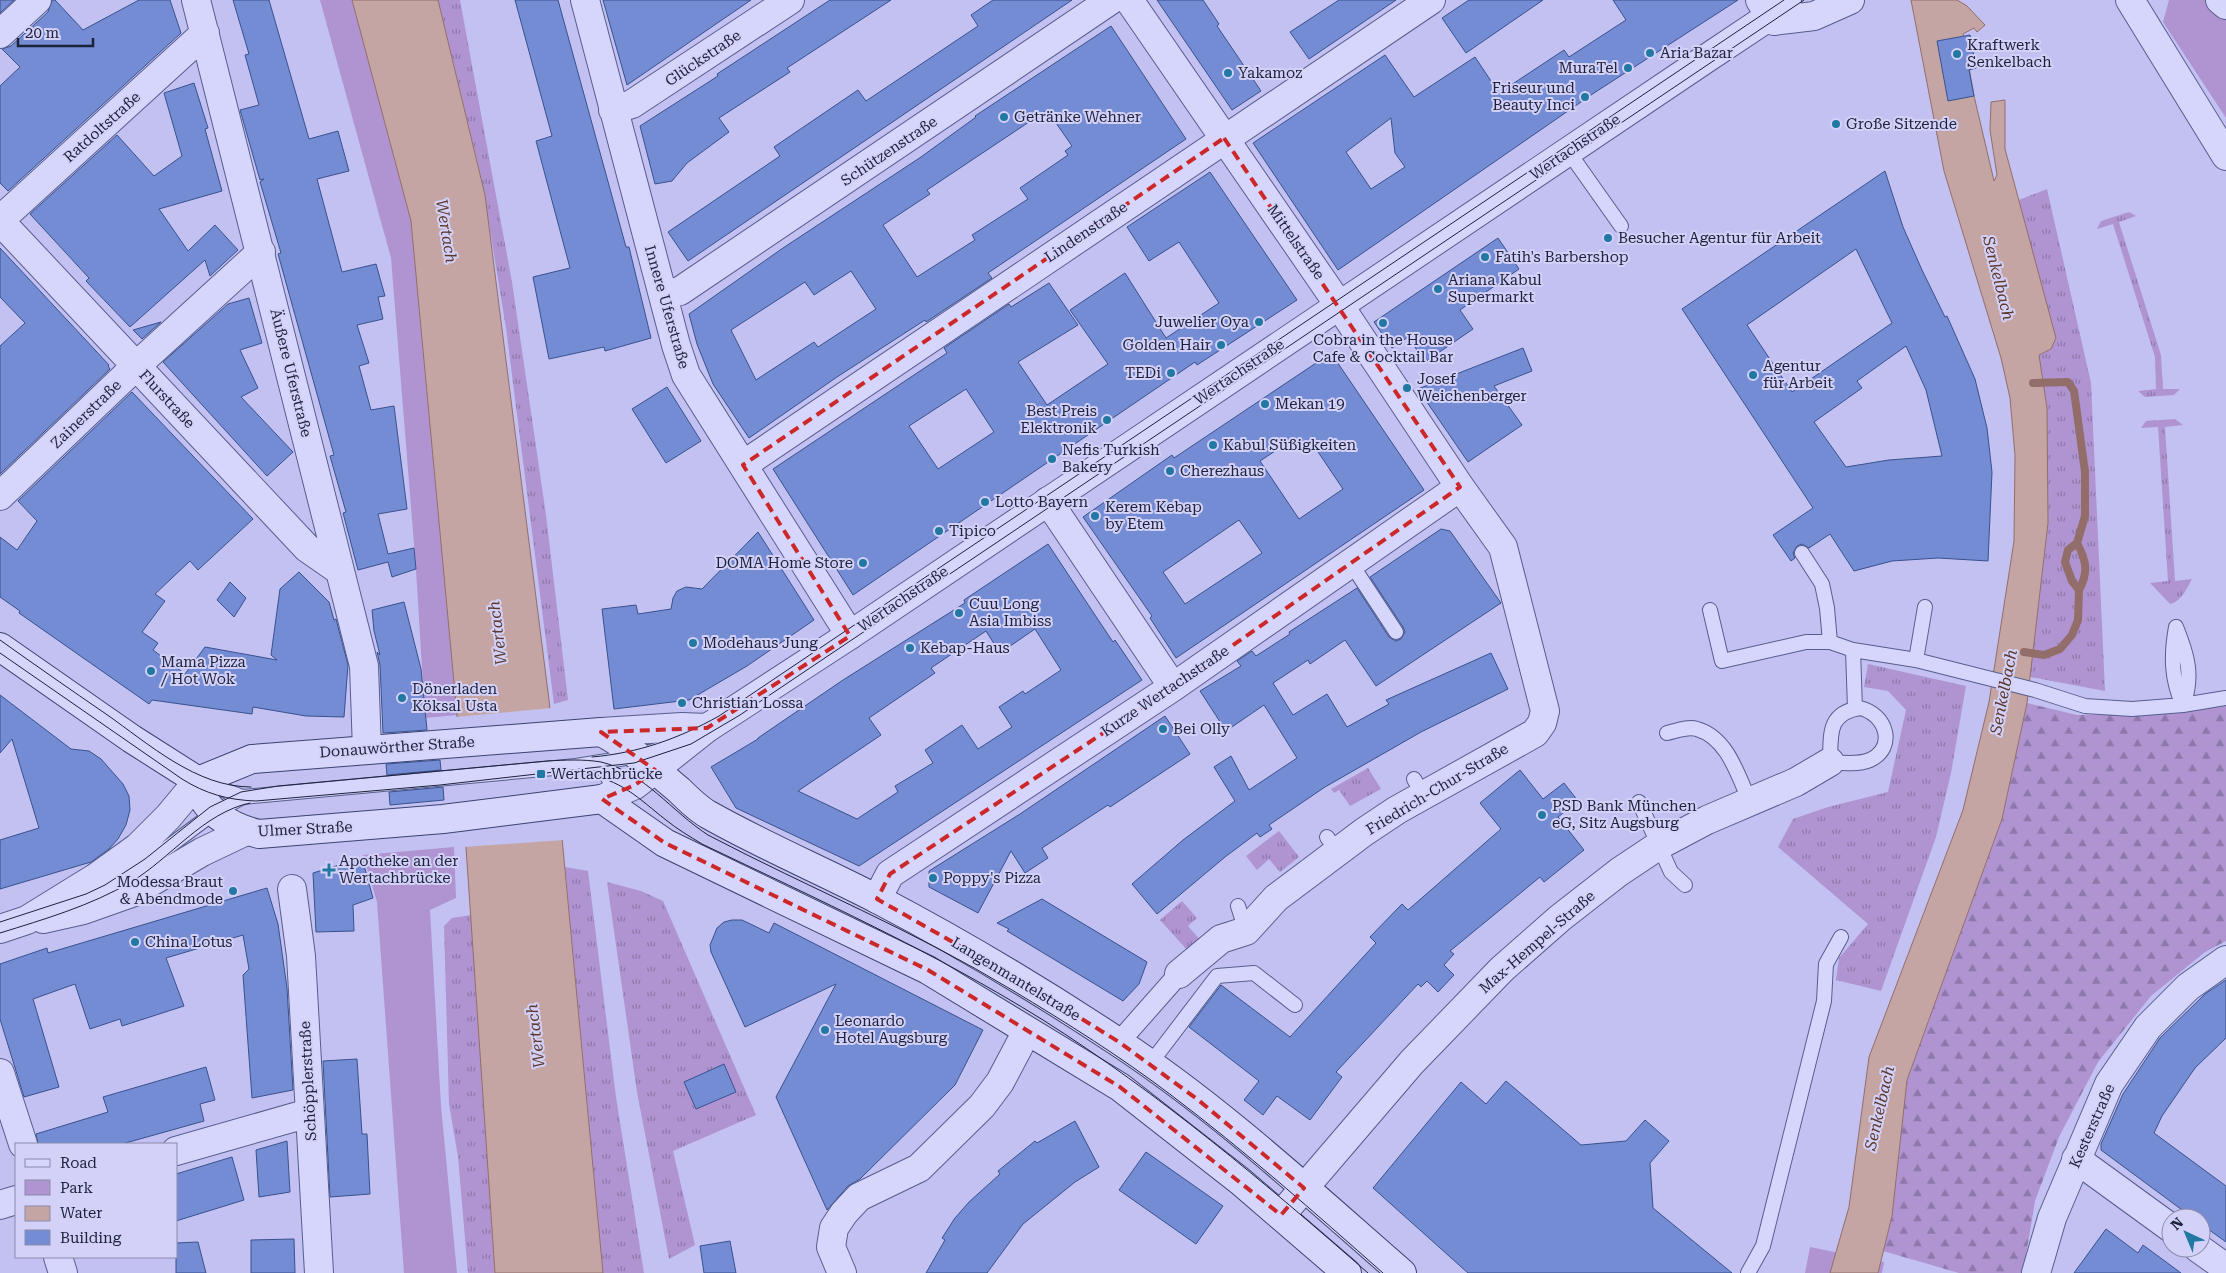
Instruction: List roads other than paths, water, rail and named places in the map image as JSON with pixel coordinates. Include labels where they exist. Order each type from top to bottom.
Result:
[{"type":"street","points":[[0,34],[37,0]]},
{"type":"street","name":"Äußere Uferstraße","points":[[196,0],[364,666],[368,750]]},
{"type":"street","name":"Innere Uferstraße","points":[[585,0],[686,375],[850,635]]},
{"type":"street","name":"Glückstraße","points":[[614,110],[632,104],[790,0]]},
{"type":"street","name":"Schützenstraße","points":[[663,295],[680,291],[1111,0]]},
{"type":"street","name":"Mittelstraße","points":[[1129,0],[1339,305],[1460,487]]},
{"type":"street","name":"Lindenstraße","points":[[743,465],[1224,138],[1431,0]]},
{"type":"street","points":[[1772,5],[1774,20],[1814,16],[1850,0]]},
{"type":"street","points":[[2130,0],[2226,156]]},
{"type":"street","points":[[2220,0],[2226,5]]},
{"type":"street","name":"Wertachstraße","points":[[614,803],[635,785],[646,763],[737,710],[850,635],[1568,151],[1772,5]]},
{"type":"street","name":"Ratdoltstraße","points":[[0,220],[205,33]]},
{"type":"street","name":"Flurstraße","points":[[0,220],[307,548],[340,571]]},
{"type":"street","name":"Zainerstraße","points":[[0,496],[136,366],[261,252]]},
{"type":"street","name":"Kurze Wertachstraße","points":[[877,899],[890,874],[1172,687],[1460,487]]},
{"type":"street","name":"Friedrich-Chur-Straße","points":[[1119,1042],[1179,974],[1221,939],[1242,918],[1276,898],[1332,844],[1397,810],[1418,787],[1535,732],[1542,722],[1545,711],[1503,547],[1460,487]]},
{"type":"street","points":[[1048,501],[1172,687]]},
{"type":"street","points":[[0,647],[132,739],[198,781],[199,789],[215,812],[228,823],[246,831]]},
{"type":"street","points":[[601,732],[682,727],[706,728]]},
{"type":"street","name":"Donauwörther Straße","points":[[198,781],[252,759],[601,732]]},
{"type":"street","name":"Langenmantelstraße","points":[[601,732],[619,741],[705,813],[747,836],[877,899],[976,954],[1119,1042],[1197,1099],[1402,1273]]},
{"type":"street","name":"Max-Hempel-Straße","points":[[1281,1215],[1412,1062],[1502,968],[1597,889],[1658,846],[1706,820],[1796,782],[1830,762]]},
{"type":"street","name":"Ulmer Straße","points":[[0,929],[26,920],[95,878],[138,847],[168,817],[198,781]]},
{"type":"street","points":[[614,803],[665,843],[928,970],[1120,1087],[1176,1129],[1281,1215],[1347,1273]]},
{"type":"street","name":"Ulmer Straße","points":[[26,920],[49,918],[83,910],[134,892],[202,852],[246,831],[260,834],[614,803]]},
{"type":"street","name":"Schöpplerstraße","points":[[292,889],[301,956],[319,1273]]},
{"type":"street","name":"Kesterstraße","points":[[2036,1273],[2052,1218],[2109,1084],[2148,1028],[2188,987],[2226,960]]},
{"type":"street","points":[[842,1273],[831,1247],[834,1228],[844,1213],[859,1197],[919,1168],[982,1106],[1000,1082],[1027,1031]]},
{"type":"street","points":[[0,1073],[23,1143]]},
{"type":"street","points":[[178,1150],[309,1113]]},
{"type":"street","points":[[2076,1159],[2161,1221]]},
{"type":"street","points":[[0,1205],[15,1200]]},
{"type":"street","points":[[2211,1257],[2226,1268]]},
{"type":"street","points":[[58,1258],[63,1273]]},
{"type":"lane","points":[[1772,5],[1793,0]]},
{"type":"lane","points":[[1568,151],[1621,226]]},
{"type":"lane","points":[[1802,553],[1822,584],[1827,608],[1830,642]]},
{"type":"lane","points":[[1350,562],[1396,632]]},
{"type":"lane","points":[[1916,660],[1925,607]]},
{"type":"lane","points":[[1710,610],[1722,661],[1806,642],[1830,642],[1853,650],[1916,660],[2035,690],[2085,706],[2132,709],[2183,705],[2226,698]]},
{"type":"lane","points":[[1853,650],[1855,709]]},
{"type":"lane","points":[[1855,709],[1869,710],[1877,716],[1886,732],[1881,750],[1868,761],[1830,762],[1832,728],[1842,713],[1855,709]]},
{"type":"lane","points":[[1667,733],[1696,729],[1718,741],[1727,752],[1750,802]]},
{"type":"lane","points":[[198,781],[242,796],[439,779],[601,762],[646,763]]},
{"type":"lane","points":[[601,762],[614,803]]},
{"type":"lane","points":[[26,920],[87,898],[115,885],[150,862],[215,812],[242,796]]},
{"type":"lane","points":[[1639,802],[1671,872],[1686,885]]},
{"type":"lane","points":[[1748,1273],[1763,1246],[1824,1001],[1826,964],[1841,937]]},
{"type":"lane","points":[[1150,1064],[1217,976],[1254,973],[1295,1005]]},
{"type":"water","name":"Wertach","points":[[352,0],[438,0],[485,195],[549,700],[603,1273],[495,1273],[457,715],[411,221]]},
{"type":"water","name":"Senkelbach","points":[[1911,0],[1957,0],[1967,6],[1985,25],[1977,32],[1974,28],[1963,34],[1974,96],[1994,181],[1997,175],[1990,130],[1991,102],[2005,100],[2005,149],[2056,338],[2051,349],[2039,355],[2047,408],[2048,523],[2027,703],[2002,819],[1907,1080],[1892,1216],[1878,1273],[1830,1273],[1849,1207],[1869,1057],[1963,810],[1989,702],[2014,541],[2015,455],[2010,398],[2001,358],[1944,171]]},
{"type":"waterway","name":"Senkelbach","points":[[2024,652],[2044,655],[2060,649],[2072,635],[2078,620],[2079,590],[2072,581],[2065,562],[2068,550],[2077,543],[2085,516],[2085,472],[2074,391],[2068,382],[2033,383]]},
{"type":"waterway","points":[[2077,543],[2083,555],[2085,566],[2084,577],[2079,590]]},
{"type":"tram line","points":[[592,757],[625,752],[657,744],[688,732],[719,716],[1784,0]]},
{"type":"tram line","points":[[0,653],[182,779],[200,789],[236,799],[256,801],[440,785],[634,763],[691,744],[740,715],[1804,0]]},
{"type":"tram line","points":[[0,640],[174,762],[211,780],[251,787]]},
{"type":"tram line","points":[[0,922],[86,894],[105,885],[145,859],[210,807],[241,792],[278,786],[547,761],[581,760],[601,762],[631,774],[708,835],[938,948],[1053,1015],[1133,1067],[1226,1138],[1383,1273]]},
{"type":"tram line","points":[[583,774],[608,780],[619,785],[674,826],[702,844],[918,949],[1043,1020],[1129,1078],[1210,1140],[1290,1205],[1368,1273]]},
{"type":"tram line","points":[[0,933],[67,911],[115,891],[146,872],[217,816],[233,808],[250,803]]},
{"type":"place","name":"Aria Bazar","points":[[1650,53]]},
{"type":"place","name":"Kraftwerk Senkelbach","points":[[1957,54]]},
{"type":"place","name":"MuraTel","points":[[1628,68]]},
{"type":"place","name":"Yakamoz","points":[[1228,73]]},
{"type":"place","name":"Friseur und Beauty Inci","points":[[1585,97]]},
{"type":"place","name":"Getränke Wehner","points":[[1004,117]]},
{"type":"place","name":"Große Sitzende","points":[[1836,124]]},
{"type":"place","name":"Besucher Agentur für Arbeit","points":[[1608,238]]},
{"type":"place","name":"Fatih's Barbershop","points":[[1485,257]]},
{"type":"place","name":"Ariana Kabul Supermarkt","points":[[1438,289]]},
{"type":"place","name":"Juwelier Oya","points":[[1259,322]]},
{"type":"place","name":"Cobra in the House Cafe & Cocktail Bar","points":[[1383,323]]},
{"type":"place","name":"Golden Hair","points":[[1221,345]]},
{"type":"place","name":"TEDi","points":[[1171,373]]},
{"type":"place","name":"Agentur für Arbeit","points":[[1753,375]]},
{"type":"place","name":"Josef Weichenberger","points":[[1407,388]]},
{"type":"place","name":"Mekan 19","points":[[1265,404]]},
{"type":"place","name":"Best Preis Elektronik","points":[[1107,420]]},
{"type":"place","name":"Kabul Süßigkeiten","points":[[1213,445]]},
{"type":"place","name":"Nefis Turkish Bakery","points":[[1052,459]]},
{"type":"place","name":"Cherezhaus","points":[[1170,471]]},
{"type":"place","name":"Lotto Bayern","points":[[985,502]]},
{"type":"place","name":"Kerem Kebap by Etem","points":[[1095,516]]},
{"type":"place","name":"Tipico","points":[[939,531]]},
{"type":"place","name":"DOMA Home Store","points":[[863,563]]},
{"type":"place","name":"Cuu Long Asia Imbiss","points":[[959,613]]},
{"type":"place","name":"Modehaus Jung","points":[[693,643]]},
{"type":"place","name":"Kebap-Haus","points":[[910,648]]},
{"type":"place","name":"Mama Pizza / Hot Wok","points":[[151,671]]},
{"type":"place","name":"Dönerladen Köksal Usta","points":[[402,698]]},
{"type":"place","name":"Christian Lossa","points":[[682,703]]},
{"type":"place","name":"Bei Olly","points":[[1163,729]]},
{"type":"place","name":"Wertachbrücke","points":[[541,774]]},
{"type":"place","name":"PSD Bank München eG, Sitz Augsburg","points":[[1542,815]]},
{"type":"place","name":"Apotheke an der Wertachbrücke","points":[[329,870]]},
{"type":"place","name":"Poppy's Pizza","points":[[933,878]]},
{"type":"place","name":"Modessa Braut & Abendmode","points":[[233,891]]},
{"type":"place","name":"China Lotus","points":[[135,942]]},
{"type":"place","name":"Leonardo Hotel Augsburg","points":[[825,1030]]}]
